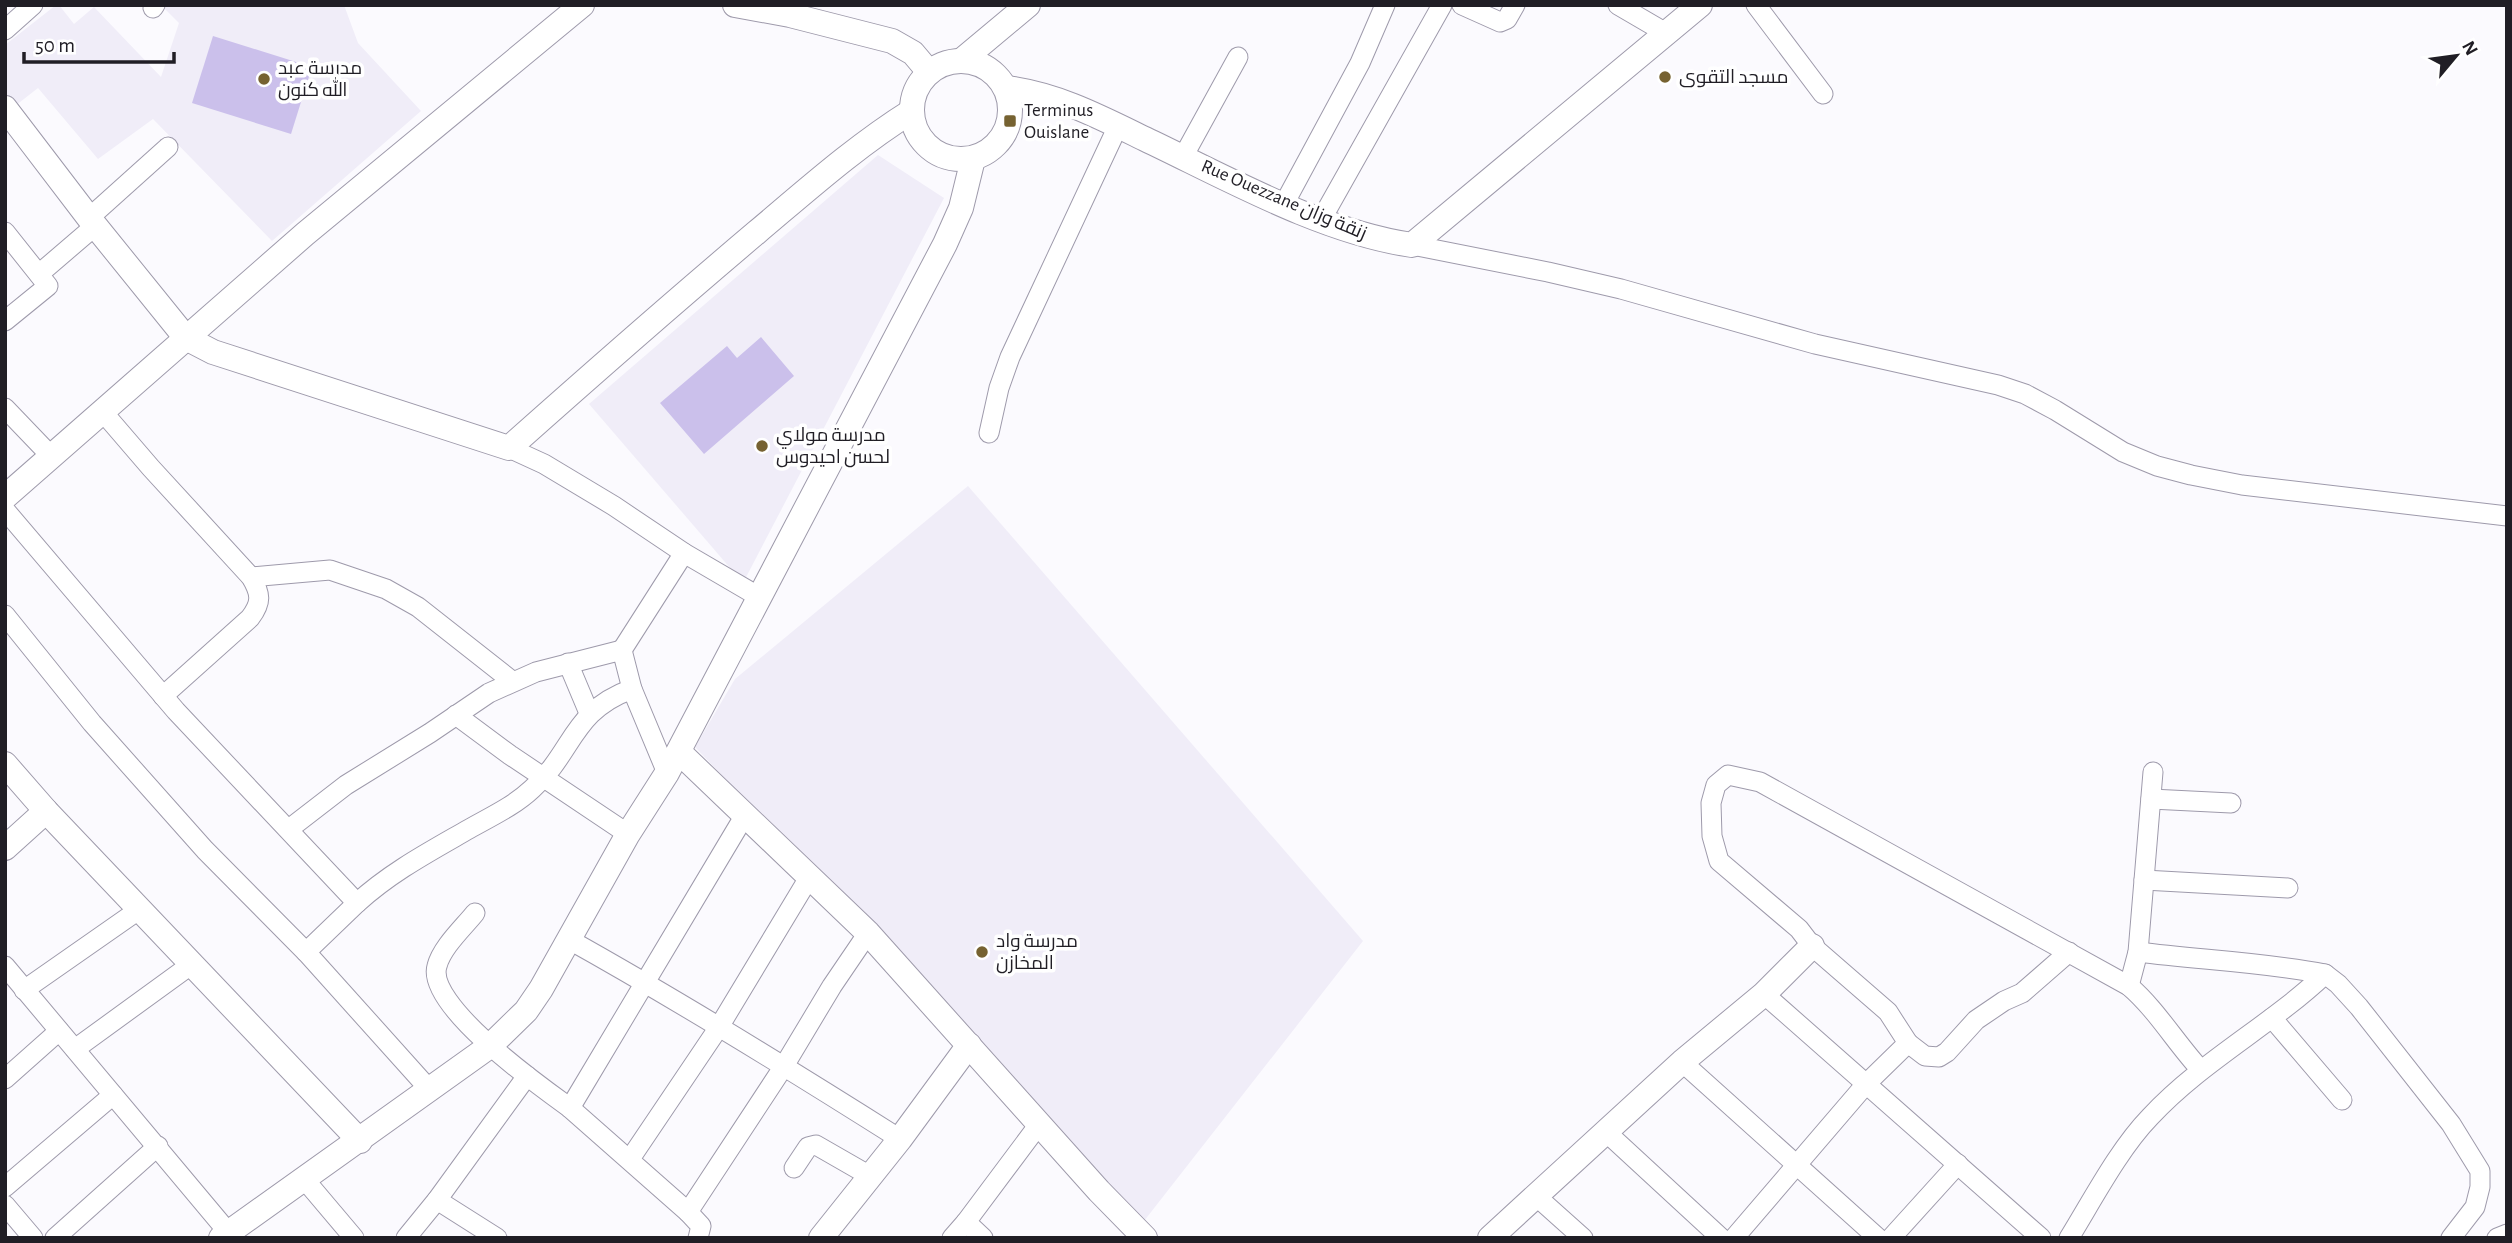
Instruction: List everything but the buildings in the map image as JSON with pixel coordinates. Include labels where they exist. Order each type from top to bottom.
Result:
[{"type":"street","points":[[5,30],[33,5]]},
{"type":"street","points":[[5,497],[326,216],[582,5]]},
{"type":"street","points":[[735,5],[790,15],[892,41],[913,53],[929,72]]},
{"type":"street","points":[[961,61],[1028,5]]},
{"type":"street","points":[[1284,204],[1360,62],[1385,5]]},
{"type":"street","points":[[1321,220],[1442,5]]},
{"type":"street","points":[[1462,5],[1500,22],[1507,19],[1515,5]]},
{"type":"street","points":[[1618,5],[1666,33]]},
{"type":"street","points":[[1412,245],[1700,5]]},
{"type":"street","points":[[1756,5],[1823,94]]},
{"type":"street","points":[[1183,157],[1238,58]]},
{"type":"street","points":[[961,61],[971,61],[991,71],[1006,88],[1011,110],[1010,121],[1000,141],[993,149],[973,159],[951,159],[931,150],[917,133],[912,111],[916,90],[929,72],[949,62],[961,61]]},
{"type":"street","name":"Rue Ouezzane زنقة وزان","points":[[1006,88],[1048,96],[1118,125],[1284,204],[1355,234],[1412,245]]},
{"type":"street","points":[[5,108],[92,222],[186,338],[213,352],[509,448],[544,464],[614,506],[684,553],[761,598]]},
{"type":"street","points":[[509,448],[641,329],[839,163],[912,111]]},
{"type":"street","points":[[989,433],[999,388],[1010,356],[1118,125]]},
{"type":"street","points":[[39,274],[168,148]]},
{"type":"street","points":[[5,966],[158,1146],[228,1236],[490,1046],[526,1011],[628,834],[673,762],[945,244],[961,208],[973,159]]},
{"type":"street","points":[[5,232],[46,283],[46,289],[5,321]]},
{"type":"street","points":[[1412,245],[1609,286],[1815,344],[1998,385],[2025,394],[2055,410],[2123,452],[2157,466],[2191,475],[2242,485],[2507,516]]},
{"type":"street","points":[[5,408],[51,456]]},
{"type":"street","points":[[102,411],[251,577],[260,598],[259,606],[250,618],[163,696]]},
{"type":"street","points":[[5,510],[163,696],[357,903]]},
{"type":"street","points":[[289,829],[346,785],[512,681],[568,663],[622,650],[684,553]]},
{"type":"street","points":[[251,577],[330,570],[386,589],[418,607],[512,681]]},
{"type":"street","points":[[5,615],[92,723],[205,850],[306,952],[429,1089]]},
{"type":"street","points":[[622,650],[632,689],[673,762],[746,815],[868,933],[1144,1238]]},
{"type":"street","points":[[568,663],[589,713]]},
{"type":"street","points":[[306,952],[391,875],[510,805],[544,778],[589,713],[609,699],[632,689]]},
{"type":"street","points":[[456,715],[628,834]]},
{"type":"street","points":[[5,764],[46,811],[360,1140]]},
{"type":"street","points":[[2129,986],[2138,952],[2153,772]]},
{"type":"street","points":[[2069,952],[2022,993],[2004,1001],[1976,1020],[1947,1052],[1939,1057],[1925,1056],[1908,1042],[1888,1013],[1812,946],[1799,929],[1719,860],[1712,836],[1710,803],[1716,785],[1728,775],[1760,782],[2069,952],[2129,986],[2143,998],[2177,1045],[2200,1069]]},
{"type":"street","points":[[2151,799],[2231,803]]},
{"type":"street","points":[[5,848],[46,811]]},
{"type":"street","points":[[570,1108],[746,815]]},
{"type":"street","points":[[630,1159],[719,1027],[810,876]]},
{"type":"street","points":[[2144,880],[2288,888]]},
{"type":"street","points":[[24,990],[140,909]]},
{"type":"street","points":[[475,913],[436,966],[437,976],[447,998],[490,1046],[570,1108],[688,1212],[701,1226],[698,1238]]},
{"type":"street","points":[[688,1212],[868,933]]},
{"type":"street","points":[[568,939],[784,1066],[900,1139]]},
{"type":"street","points":[[1490,1238],[1682,1062],[1765,993],[1812,946]]},
{"type":"street","points":[[2138,952],[2274,964],[2325,974],[2338,984],[2451,1124],[2480,1171],[2480,1187],[2475,1207],[2451,1238]]},
{"type":"street","points":[[75,1049],[192,964]]},
{"type":"street","points":[[2069,1238],[2148,1118],[2200,1069],[2294,1002],[2325,974]]},
{"type":"street","points":[[1765,993],[2041,1238]]},
{"type":"street","points":[[2272,1018],[2342,1100]]},
{"type":"street","points":[[5,1079],[59,1031]]},
{"type":"street","points":[[1734,1238],[1867,1084],[1908,1042]]},
{"type":"street","points":[[821,1238],[900,1139],[969,1045]]},
{"type":"street","points":[[1682,1062],[1878,1238]]},
{"type":"street","points":[[406,1238],[527,1076]]},
{"type":"street","points":[[5,1187],[113,1095]]},
{"type":"street","points":[[952,1238],[1040,1123]]},
{"type":"street","points":[[1605,1131],[1721,1238]]},
{"type":"street","points":[[794,1168],[808,1147],[816,1145],[870,1176]]},
{"type":"street","points":[[55,1238],[158,1146]]},
{"type":"street","points":[[1892,1238],[1958,1164]]},
{"type":"street","points":[[305,1180],[354,1238]]},
{"type":"street","points":[[1536,1196],[1583,1238]]},
{"type":"street","points":[[437,1200],[497,1238]]},
{"type":"street","points":[[5,1205],[33,1238]]},
{"type":"street","points":[[966,1222],[983,1238]]},
{"type":"street","points":[[2497,1238],[2507,1234]]},
{"type":"shaded area","points":[[59,5],[74,24],[94,7],[161,77],[179,23],[164,8],[165,5],[344,5],[358,43],[421,111],[272,241],[153,119],[98,159],[38,88],[15,106],[5,93],[5,45]]},
{"type":"shaded area","points":[[213,36],[312,67],[291,134],[192,103]]},
{"type":"shaded area","points":[[878,155],[944,198],[743,583],[589,404]]},
{"type":"shaded area","points":[[761,337],[794,376],[704,454],[660,403],[727,346],[737,358]]},
{"type":"shaded area","points":[[968,486],[1363,941],[1144,1221],[695,747],[735,679]]},
{"type":"place","name":"مسجد التقوى","points":[[1665,77]]},
{"type":"place","name":"مدرسة عبد الله كنون","points":[[264,79]]},
{"type":"place","name":"Terminus Ouislane","points":[[1010,121]]},
{"type":"place","name":"مدرسة مولاي لحسن احيدوس","points":[[762,446]]},
{"type":"place","name":"مدرسة واد المخازن","points":[[982,952]]}]
